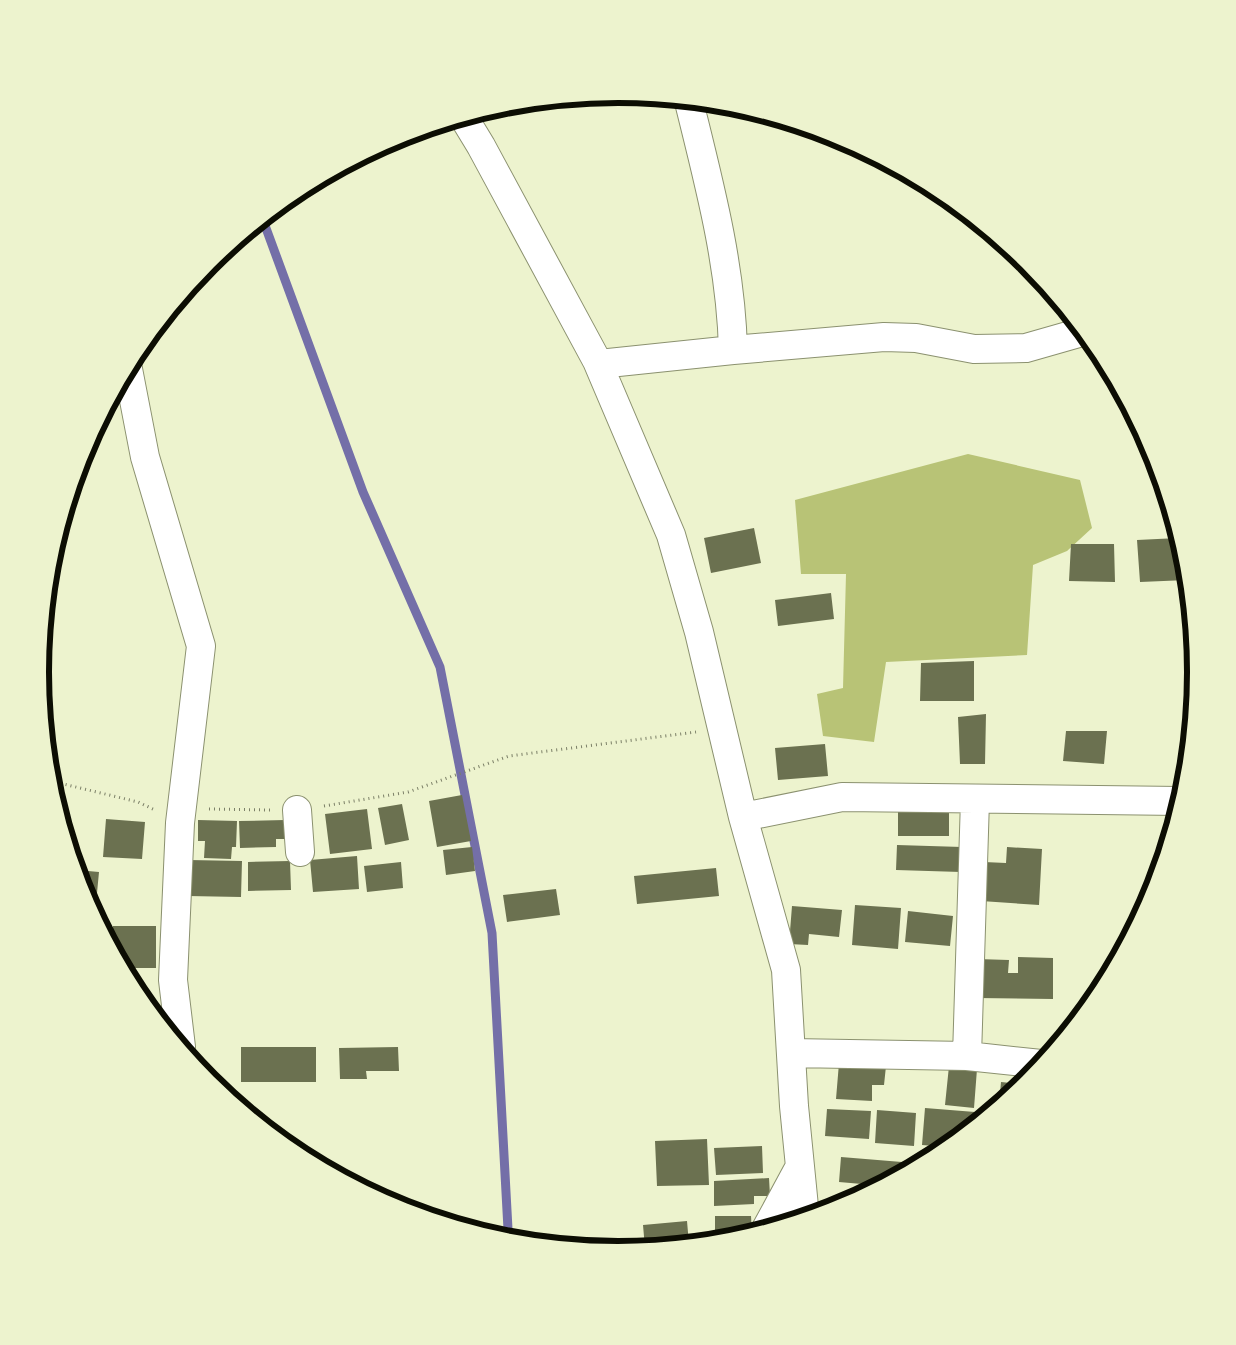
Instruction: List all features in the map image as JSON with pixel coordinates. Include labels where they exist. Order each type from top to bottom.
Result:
[{"type":"street","points":[[690,108],[721,235],[733,350]]},
{"type":"street","points":[[468,124],[598,364],[671,535],[699,632],[742,817],[786,970],[799,1168],[804,1211]]},
{"type":"street","points":[[598,364],[884,337],[916,338],[974,349],[1026,348],[1076,334]]},
{"type":"street","points":[[130,380],[145,457],[201,646],[180,816],[173,980],[180,1035]]},
{"type":"street","points":[[742,817],[842,797],[1172,801]]},
{"type":"street","points":[[967,1056],[975,800]]},
{"type":"street","points":[[297,810],[300,852]]},
{"type":"street","points":[[791,1053],[967,1056],[1032,1063]]},
{"type":"street","points":[[771,1220],[799,1168]]},
{"type":"path","points":[[60,783],[138,802],[180,816],[297,810],[408,792],[509,756],[722,729]]},
{"type":"green space","points":[[968,454],[1080,480],[1092,528],[1067,551],[1033,565],[1027,655],[886,662],[874,742],[823,736],[817,694],[843,688],[846,574],[801,574],[795,500]]},
{"type":"building","points":[[754,528],[761,563],[711,573],[704,538]]},
{"type":"building","points":[[1171,538],[1179,580],[1140,582],[1137,540]]},
{"type":"building","points":[[1071,544],[1114,544],[1115,582],[1069,581]]},
{"type":"building","points":[[831,593],[834,619],[778,626],[775,600]]},
{"type":"building","points":[[974,661],[974,701],[920,701],[921,663]]},
{"type":"building","points":[[986,714],[985,764],[960,764],[958,717]]},
{"type":"building","points":[[1066,731],[1107,731],[1104,764],[1063,761]]},
{"type":"building","points":[[825,744],[828,776],[778,780],[775,748]]},
{"type":"building","points":[[462,795],[471,841],[437,847],[429,801]]},
{"type":"building","points":[[402,804],[409,840],[385,845],[378,808]]},
{"type":"building","points":[[898,806],[949,807],[949,836],[898,836]]},
{"type":"building","points":[[367,809],[372,849],[330,854],[325,814]]},
{"type":"building","points":[[106,819],[145,822],[142,859],[103,857]]},
{"type":"building","points":[[198,820],[237,821],[236,847],[232,847],[231,859],[204,858],[205,841],[198,841]]},
{"type":"building","points":[[285,820],[286,839],[276,839],[276,847],[240,848],[239,821]]},
{"type":"building","points":[[897,845],[962,847],[961,872],[896,870]]},
{"type":"building","points":[[472,847],[475,871],[446,875],[443,850]]},
{"type":"building","points":[[1007,847],[1042,849],[1039,905],[981,901],[984,862],[1006,863]]},
{"type":"building","points":[[357,856],[359,889],[313,892],[310,860]]},
{"type":"building","points":[[189,860],[242,861],[241,897],[188,896]]},
{"type":"building","points":[[290,861],[291,890],[248,891],[248,862]]},
{"type":"building","points":[[401,862],[403,888],[367,892],[364,866]]},
{"type":"building","points":[[716,868],[719,896],[637,904],[634,876]]},
{"type":"building","points":[[85,871],[99,872],[96,900]]},
{"type":"building","points":[[556,889],[560,915],[507,922],[503,895]]},
{"type":"building","points":[[855,905],[901,908],[898,949],[852,945]]},
{"type":"building","points":[[792,906],[842,910],[839,937],[809,934],[808,945],[789,944]]},
{"type":"building","points":[[908,911],[953,916],[950,946],[905,942]]},
{"type":"building","points":[[113,926],[156,926],[156,968],[132,968],[113,935]]},
{"type":"building","points":[[1018,957],[1053,958],[1053,999],[977,998],[977,959],[1009,960],[1008,973],[1018,973]]},
{"type":"building","points":[[241,1047],[316,1047],[316,1082],[241,1082]]},
{"type":"building","points":[[398,1047],[399,1071],[366,1071],[367,1079],[340,1079],[339,1048]]},
{"type":"building","points":[[839,1063],[886,1066],[884,1085],[872,1085],[872,1101],[836,1099]]},
{"type":"building","points":[[949,1066],[977,1069],[974,1108],[945,1105]]},
{"type":"building","points":[[1001,1082],[1012,1083],[1000,1094]]},
{"type":"building","points":[[925,1108],[975,1112],[975,1116],[965,1124],[934,1146],[922,1145]]},
{"type":"building","points":[[827,1109],[871,1111],[869,1139],[825,1136]]},
{"type":"building","points":[[877,1110],[916,1113],[914,1146],[875,1143]]},
{"type":"building","points":[[707,1139],[709,1185],[657,1186],[655,1141]]},
{"type":"building","points":[[762,1146],[763,1173],[716,1175],[714,1148]]},
{"type":"building","points":[[841,1157],[907,1162],[862,1187],[862,1184],[839,1182]]},
{"type":"building","points":[[769,1178],[770,1196],[754,1196],[754,1204],[714,1206],[714,1181]]},
{"type":"building","points":[[715,1216],[751,1216],[752,1225],[715,1233]]},
{"type":"building","points":[[687,1221],[688,1237],[644,1241],[643,1225]]},
{"type":"waterway","points":[[265,226],[363,492],[440,667],[492,933],[508,1231]]}]
